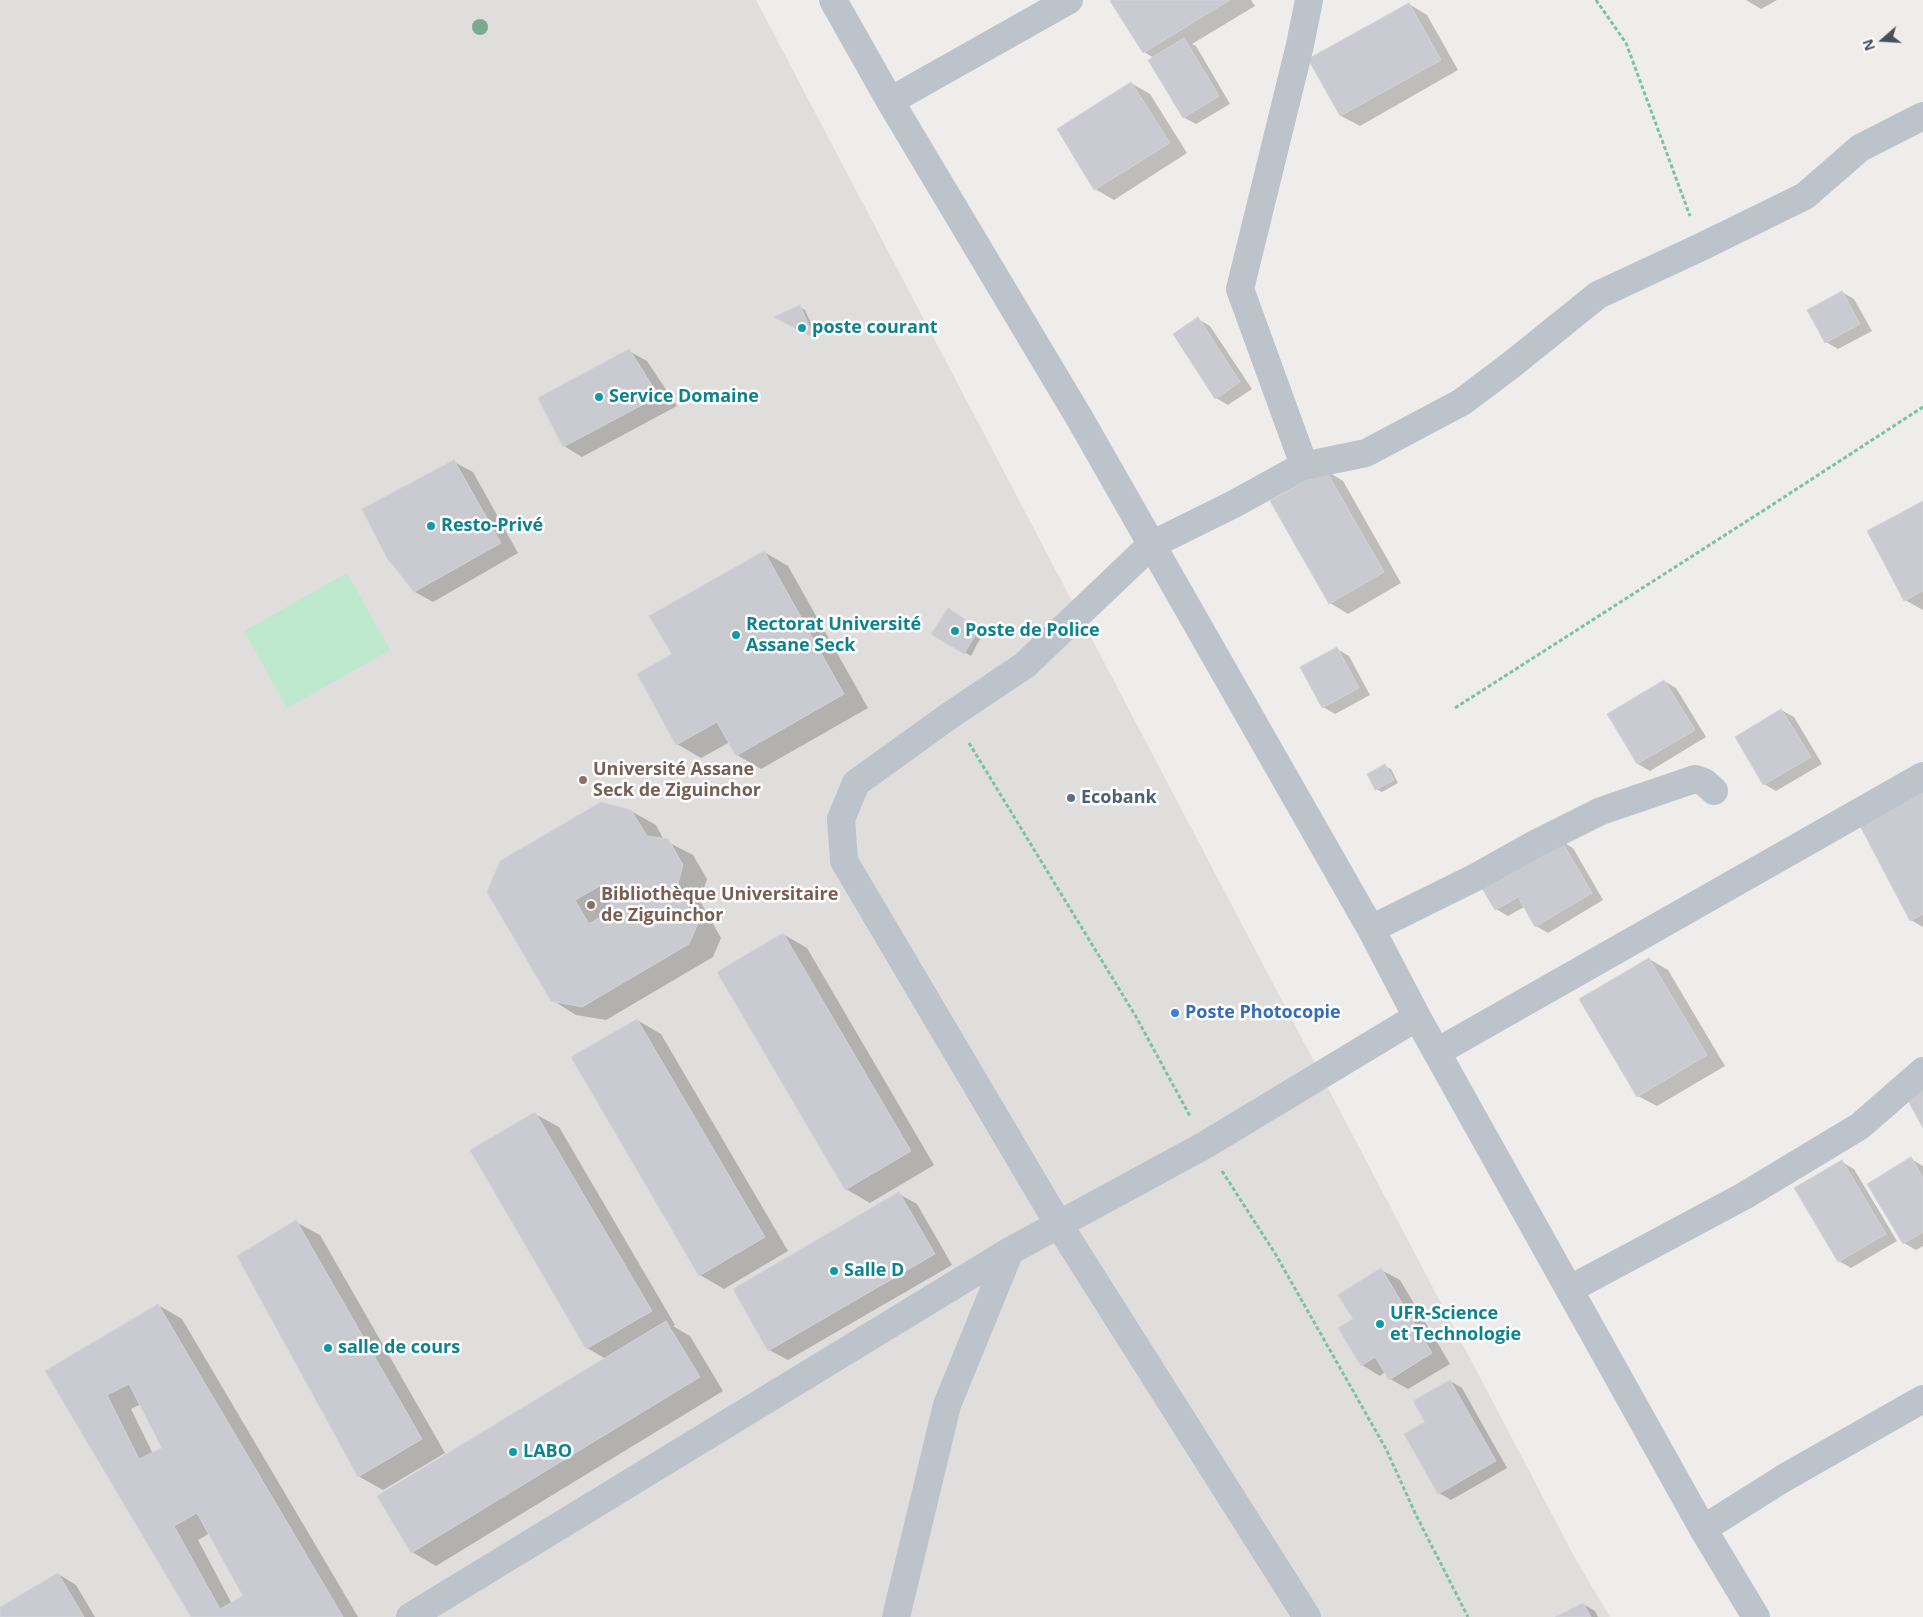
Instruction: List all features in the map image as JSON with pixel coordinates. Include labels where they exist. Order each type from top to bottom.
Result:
[{"type":"street","points":[[833,0],[890,101],[1080,420],[1370,929],[1417,1017],[1703,1529],[1756,1617]]},
{"type":"street","points":[[890,101],[1069,0]]},
{"type":"street","points":[[1304,466],[1240,290],[1300,45],[1308,0]]},
{"type":"street","points":[[1307,1617],[1059,1225],[844,861],[841,819],[856,783],[952,714],[1025,665],[1151,545],[1234,504],[1304,466],[1366,453],[1462,402],[1598,294],[1701,247],[1805,196],[1860,148],[1923,116]]},
{"type":"street","points":[[1437,1052],[1923,776]]},
{"type":"street","points":[[1370,929],[1478,876],[1535,844],[1601,811],[1695,779],[1704,782],[1714,791]]},
{"type":"street","points":[[410,1617],[1010,1251],[1205,1145],[1417,1017]]},
{"type":"street","points":[[1570,1289],[1744,1196],[1860,1126],[1923,1071]]},
{"type":"street","points":[[896,1617],[947,1405],[1010,1251]]},
{"type":"street","points":[[1703,1529],[1784,1478],[1923,1399]]},
{"type":"path","points":[[1596,0],[1626,43],[1701,247]]},
{"type":"path","points":[[1455,708],[1923,407]]},
{"type":"shaded area","name":"Université Assane Seck de Ziguinchor","points":[[0,0],[756,0],[1576,1560],[1610,1617],[0,1617]]},
{"type":"green space","points":[[347,573],[390,650],[287,708],[244,631]]},
{"type":"building","points":[[1230,0],[1143,53],[1110,1]]},
{"type":"building","points":[[1409,3],[1441,60],[1340,116],[1308,59]]},
{"type":"building","points":[[1184,38],[1219,96],[1183,118],[1148,60]]},
{"type":"building","points":[[1131,82],[1170,143],[1094,190],[1057,129]]},
{"type":"building","points":[[1842,291],[1860,324],[1825,343],[1807,310]]},
{"type":"building","name":"poste courant","points":[[800,305],[814,338],[774,317]]},
{"type":"building","points":[[1198,317],[1240,382],[1215,399],[1173,334]]},
{"type":"building","name":"Service Domaine","points":[[629,349],[659,396],[563,447],[538,398]]},
{"type":"building","name":"Resto-Privé","points":[[454,460],[501,543],[414,592],[387,558],[362,509]]},
{"type":"building","points":[[1325,469],[1384,572],[1329,604],[1270,501]]},
{"type":"building","points":[[1923,501],[1923,591],[1904,601],[1867,531]]},
{"type":"building","name":"Rectorat Université Assane Seck","points":[[764,551],[844,694],[736,756],[717,722],[676,745],[637,674],[672,654],[649,616]]},
{"type":"building","name":"Poste de Police","points":[[948,608],[979,629],[964,654],[931,634]]},
{"type":"building","points":[[1337,647],[1359,688],[1322,708],[1300,667]]},
{"type":"building","points":[[1664,680],[1695,730],[1637,764],[1607,714]]},
{"type":"building","points":[[1781,709],[1811,757],[1763,785],[1735,737]]},
{"type":"building","points":[[1385,764],[1394,780],[1375,790],[1367,774]]},
{"type":"building","points":[[1923,787],[1923,914],[1910,921],[1858,822]]},
{"type":"building","points":[[601,802],[631,810],[647,836],[668,839],[683,865],[677,887],[698,923],[689,944],[582,1007],[551,1001],[487,892],[500,861]],"holes":[[[600,886],[614,909],[589,924],[575,900]]]},
{"type":"building","points":[[1561,840],[1592,893],[1535,927],[1518,897],[1495,910],[1481,887]]},
{"type":"building","points":[[783,933],[911,1151],[845,1190],[717,972]]},
{"type":"building","points":[[1649,958],[1707,1055],[1637,1097],[1579,999]]},
{"type":"building","points":[[637,1019],[765,1237],[699,1276],[571,1057]]},
{"type":"building","points":[[1923,1087],[1923,1128],[1906,1097]]},
{"type":"building","points":[[535,1112],[652,1311],[586,1349],[470,1150]]},
{"type":"building","points":[[1911,1157],[1923,1178],[1923,1232],[1903,1244],[1867,1184]]},
{"type":"building","points":[[1842,1160],[1886,1234],[1838,1262],[1794,1188]]},
{"type":"building","name":"Salle D","points":[[899,1192],[935,1254],[768,1351],[733,1289]]},
{"type":"building","name":"salle de cours","points":[[296,1220],[422,1439],[358,1477],[237,1256]]},
{"type":"building","name":"UFR-Science et Technologie","points":[[1381,1268],[1432,1353],[1389,1380],[1375,1357],[1361,1366],[1338,1328],[1353,1319],[1338,1295]]},
{"type":"building","points":[[158,1304],[343,1617],[191,1617],[45,1371]],"holes":[[[129,1384],[162,1448],[139,1459],[107,1395]],[[197,1513],[243,1596],[220,1609],[174,1526]]]},
{"type":"building","name":"LABO","points":[[666,1321],[700,1377],[411,1553],[377,1496]]},
{"type":"building","points":[[1450,1380],[1496,1461],[1438,1494],[1404,1434],[1425,1422],[1413,1401]]},
{"type":"building","points":[[58,1573],[84,1617],[0,1617],[0,1607]]},
{"type":"building","points":[[1583,1603],[1591,1617],[1555,1617]]},
{"type":"place","name":"poste courant","points":[[802,328]]},
{"type":"place","name":"Service Domaine","points":[[599,397]]},
{"type":"place","name":"Resto-Privé","points":[[431,526]]},
{"type":"place","name":"Poste de Police","points":[[955,631]]},
{"type":"place","name":"Rectorat Université Assane Seck","points":[[736,635]]},
{"type":"place","name":"Université Assane Seck de Ziguinchor","points":[[583,780]]},
{"type":"place","name":"Ecobank","points":[[1071,798]]},
{"type":"place","name":"Bibliothèque Universitaire de Ziguinchor","points":[[591,905]]},
{"type":"place","name":"Poste Photocopie","points":[[1175,1013]]},
{"type":"place","name":"Salle D","points":[[834,1271]]},
{"type":"place","name":"UFR-Science et Technologie","points":[[1380,1324]]},
{"type":"place","name":"salle de cours","points":[[328,1348]]},
{"type":"place","name":"LABO","points":[[513,1452]]}]
